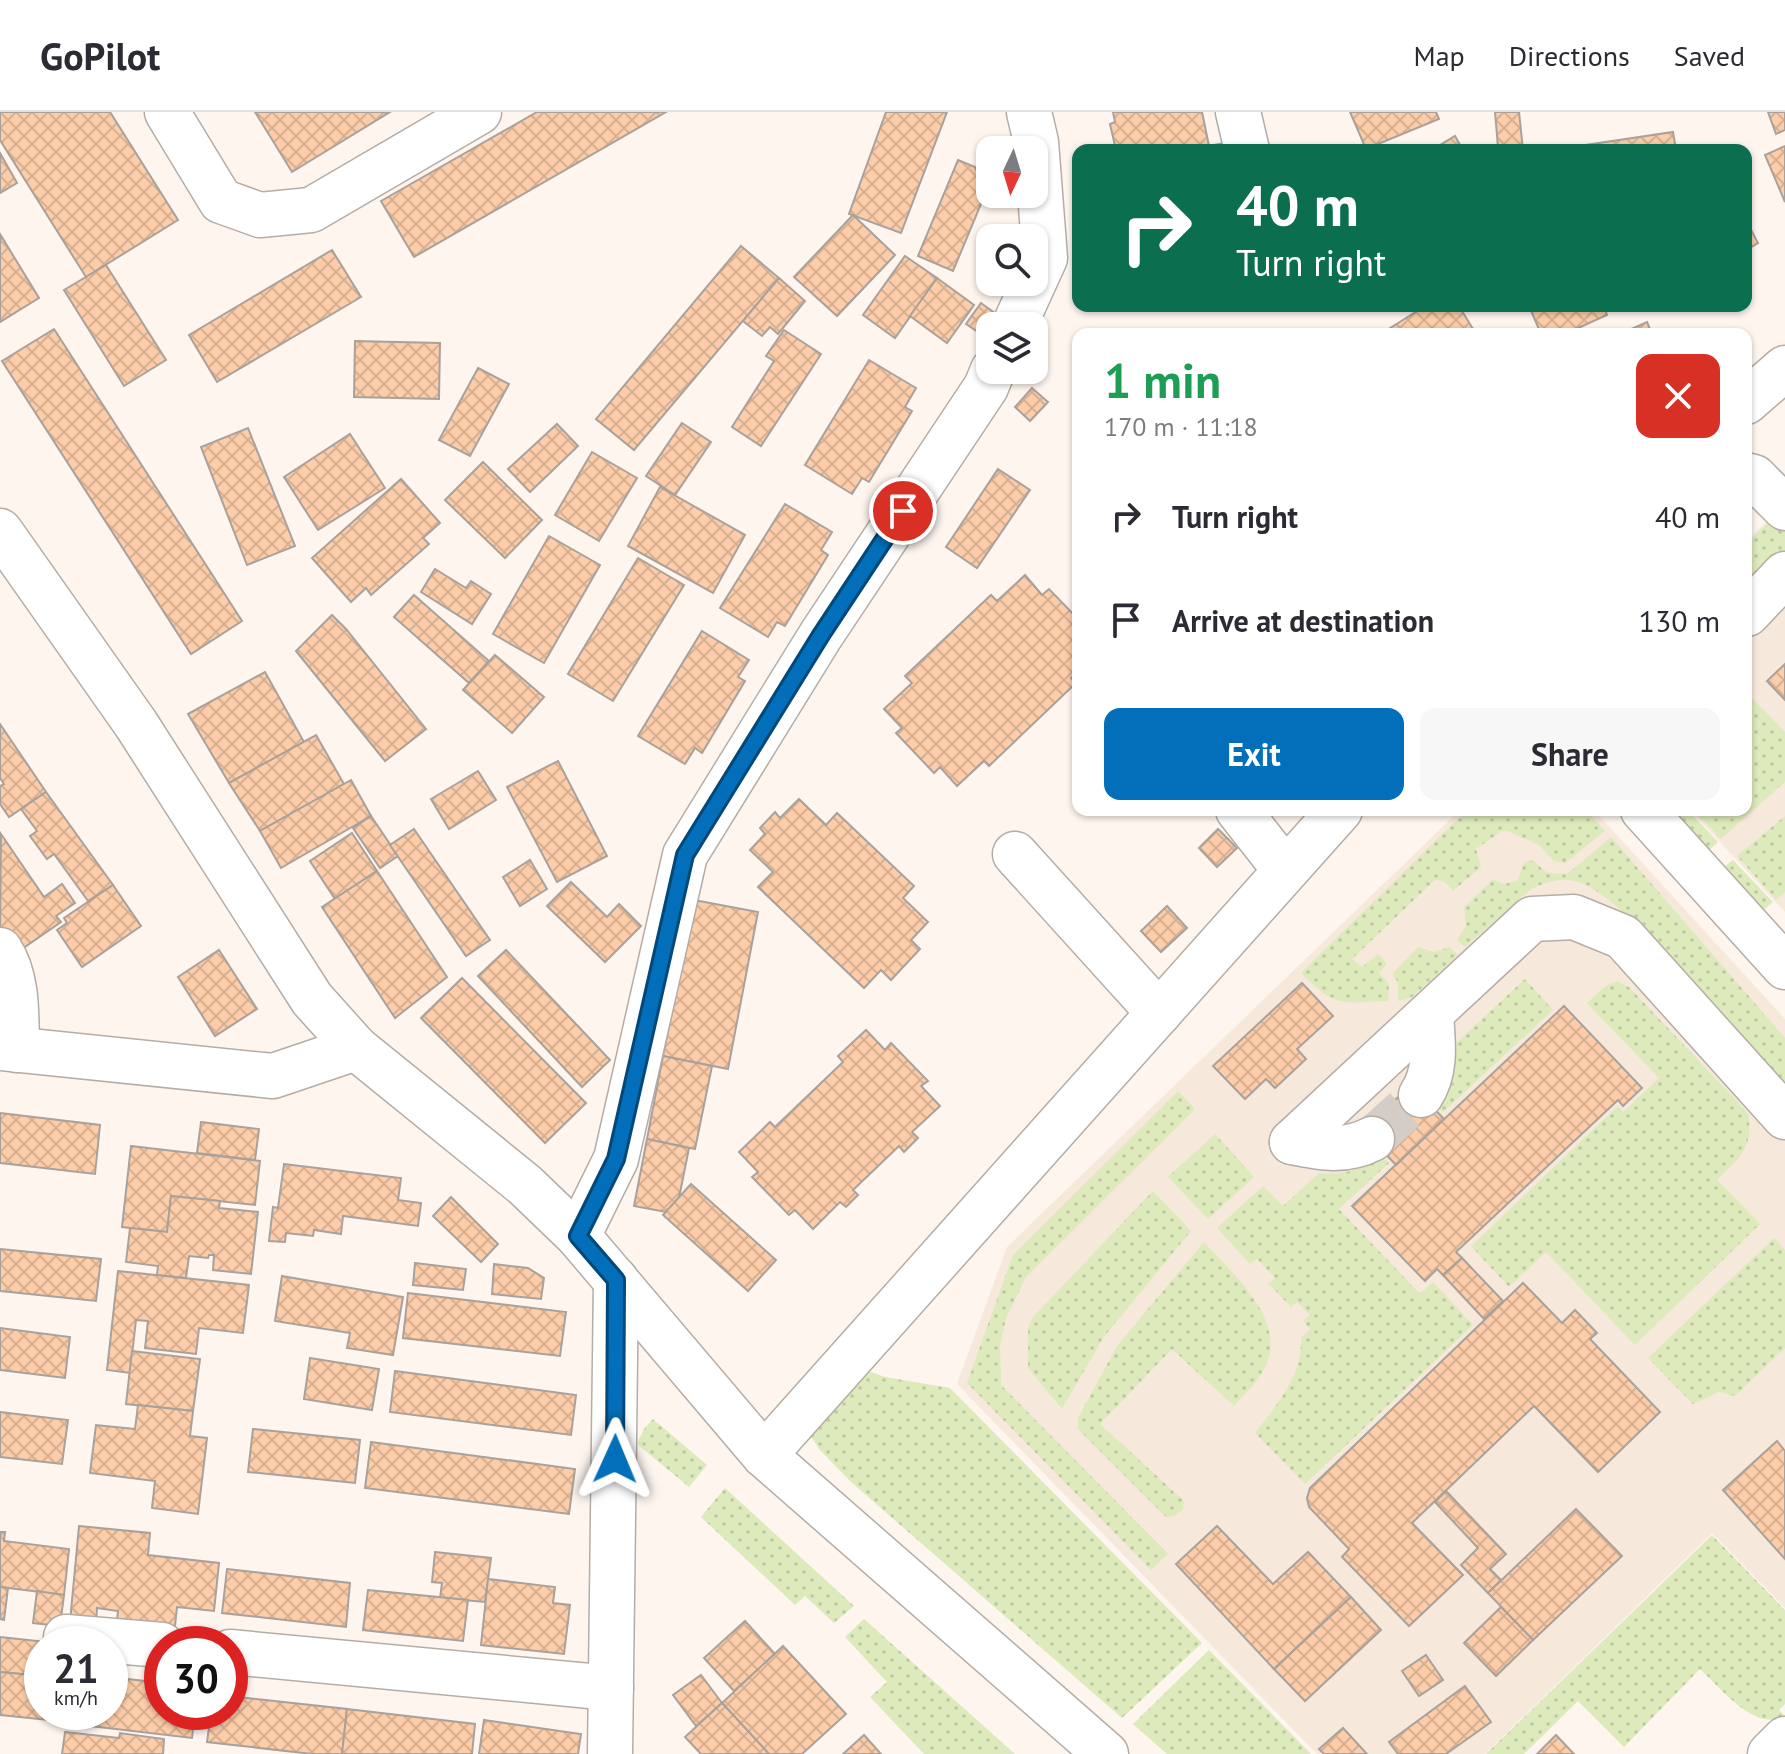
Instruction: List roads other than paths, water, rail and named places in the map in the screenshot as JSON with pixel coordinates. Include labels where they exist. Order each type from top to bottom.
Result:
[{"type":"street","points":[[167,112],[221,201],[260,215],[311,210],[479,112]]},
{"type":"street","points":[[1020,312],[1045,258],[1036,142],[1029,112]]},
{"type":"street","points":[[1238,112],[1246,144]]},
{"type":"street","points":[[1752,397],[1785,368]]},
{"type":"street","points":[[578,1236],[616,1159],[685,855],[821,635],[986,384]]},
{"type":"street","points":[[1752,476],[1785,508]]},
{"type":"street","points":[[0,531],[136,724],[312,999],[356,1048],[525,1185],[578,1236],[764,1455],[1106,1754]]},
{"type":"street","points":[[1752,609],[1785,574]]},
{"type":"street","points":[[1243,816],[1285,870]]},
{"type":"street","points":[[764,1455],[1334,816]]},
{"type":"street","points":[[1649,816],[1776,940]]},
{"type":"street","points":[[1015,854],[1159,1013]]},
{"type":"street","points":[[1372,1139],[1357,1147],[1328,1150],[1292,1142],[1532,919],[1574,917],[1623,937],[1785,1117]]},
{"type":"street","points":[[0,950],[16,998],[8,1049],[273,1076],[356,1048]]},
{"type":"street","points":[[1421,1095],[1429,1083],[1434,1051],[1431,1015]]},
{"type":"street","points":[[610,1754],[616,1280]]},
{"type":"street","points":[[248,1654],[611,1688]]},
{"type":"street","points":[[1770,1754],[1785,1739]]},
{"type":"tunnel","points":[[1372,1139],[1421,1095]]}]
